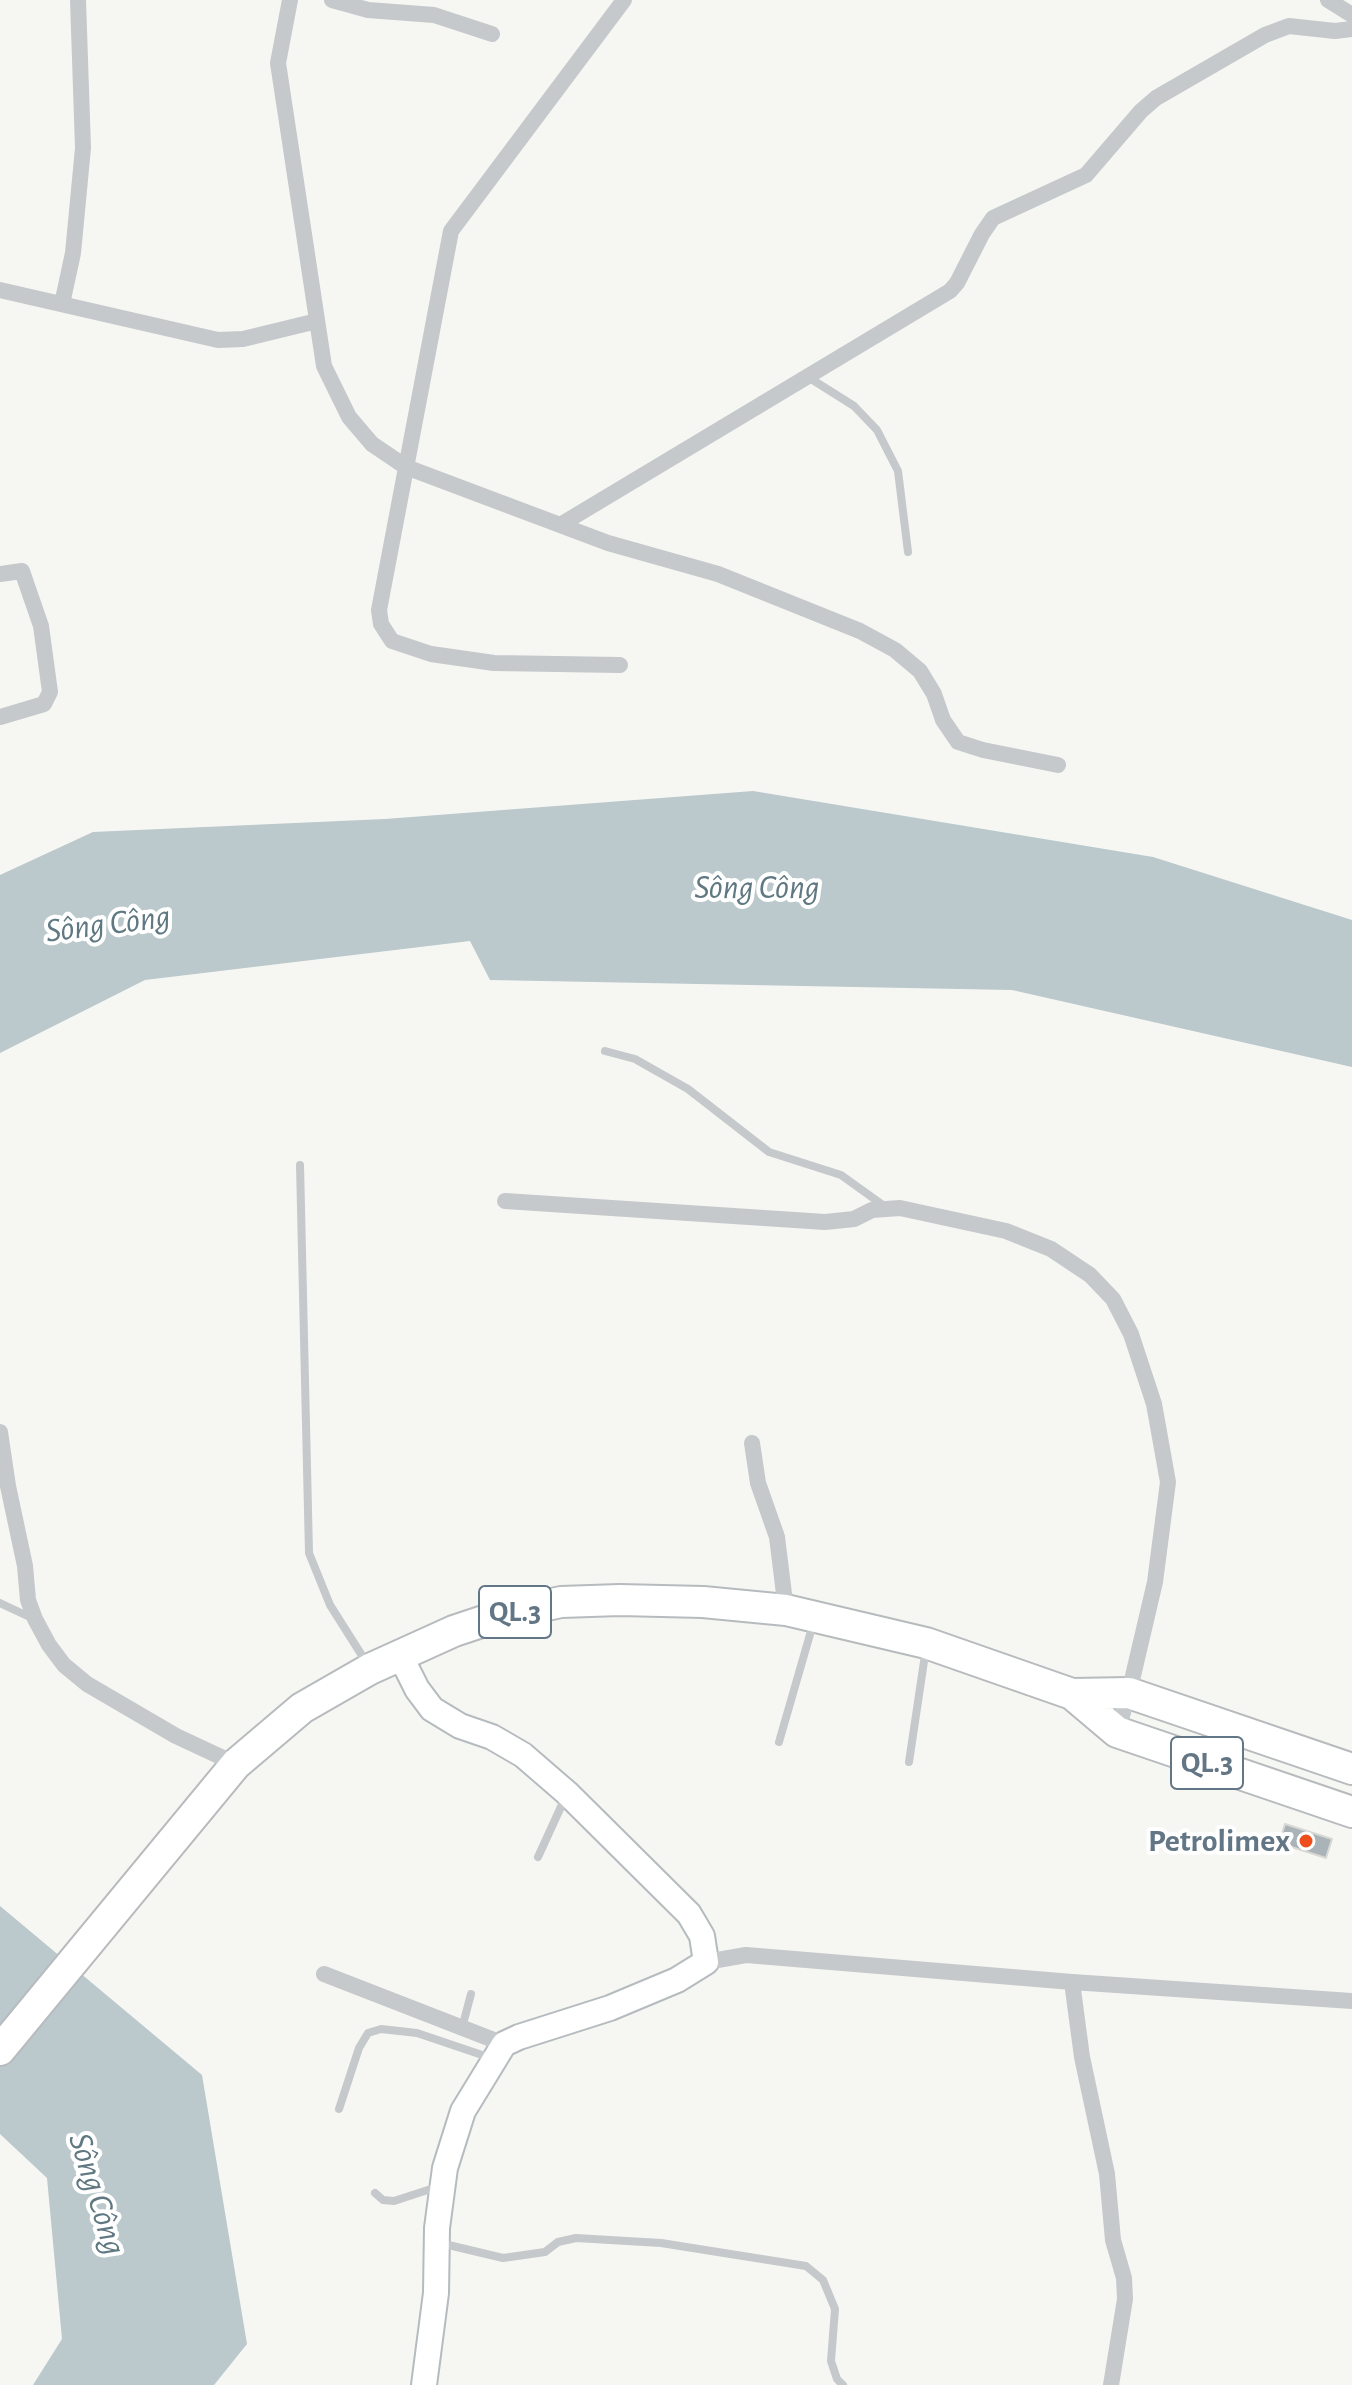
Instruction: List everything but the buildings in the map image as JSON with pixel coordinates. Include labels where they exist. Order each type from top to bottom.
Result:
[{"type":"highway","name":"QL.3","points":[[0,2050],[236,1764],[302,1708],[370,1669],[454,1631],[505,1614],[561,1602],[703,1602],[801,1613],[926,1643],[1072,1694],[1129,1693],[1352,1769]]},
{"type":"highway","name":"QL.3","points":[[1072,1694],[1117,1732],[1352,1812]]},
{"type":"main road","points":[[400,1655],[417,1689],[432,1709],[460,1726],[492,1737],[523,1755],[567,1793],[689,1914],[702,1936],[706,1962],[677,1980],[610,2008],[519,2037],[500,2052],[463,2111],[445,2168],[437,2242],[436,2293],[424,2385]]},
{"type":"street","points":[[62,304],[75,241],[83,148],[78,0]]},
{"type":"street","points":[[290,0],[278,63],[324,366],[349,417],[372,444],[406,467],[608,543],[718,574],[860,631],[895,650],[920,671],[934,694],[943,720],[958,742],[1058,765]]},
{"type":"street","points":[[332,0],[368,10],[434,15],[492,34]]},
{"type":"street","points":[[620,665],[494,663],[431,654],[392,641],[381,624],[379,610],[451,231],[624,0]]},
{"type":"street","points":[[1328,0],[1352,15]]},
{"type":"street","points":[[560,525],[950,291],[993,218],[1086,175],[1156,98],[1265,35],[1289,26],[1335,31],[1352,29]]},
{"type":"street","points":[[0,290],[218,340],[243,339],[317,321]]},
{"type":"street","points":[[0,574],[22,571],[41,626],[50,692],[44,704],[0,717]]},
{"type":"street","points":[[505,1201],[825,1222],[854,1219],[872,1210],[900,1208],[1006,1231],[1051,1249],[1090,1275],[1113,1299],[1131,1334],[1154,1404],[1168,1482],[1155,1582],[1117,1732]]},
{"type":"street","points":[[0,1432],[6,1506],[25,1566],[28,1600],[35,1619],[64,1665],[87,1684],[176,1736],[236,1764]]},
{"type":"street","points":[[752,1443],[758,1483],[801,1613]]},
{"type":"street","points":[[706,1962],[746,1955],[1352,2001]]},
{"type":"street","points":[[324,1974],[462,2028],[500,2052]]},
{"type":"street","points":[[1072,1982],[1082,2057],[1107,2174],[1113,2240],[1124,2278],[1125,2299],[1111,2385]]},
{"type":"lane","points":[[807,377],[854,406],[877,430],[898,471],[908,552]]},
{"type":"lane","points":[[605,1051],[635,1059],[688,1089],[769,1152],[841,1175],[889,1209]]},
{"type":"lane","points":[[300,1165],[309,1553],[330,1605],[370,1669]]},
{"type":"lane","points":[[0,1603],[35,1619]]},
{"type":"lane","points":[[779,1742],[801,1613]]},
{"type":"lane","points":[[909,1762],[926,1643]]},
{"type":"lane","points":[[538,1857],[567,1793]]},
{"type":"lane","points":[[462,2028],[471,1994]]},
{"type":"lane","points":[[339,2109],[359,2048],[368,2033],[381,2029],[417,2033],[500,2052]]},
{"type":"lane","points":[[375,2193],[383,2200],[394,2201],[443,2184]]},
{"type":"lane","points":[[437,2242],[503,2258],[545,2252],[558,2242],[576,2238],[661,2243],[806,2266],[823,2280],[835,2309],[831,2361],[837,2379],[843,2385]]},
{"type":"water","name":"Sông Công","points":[[753,791],[1153,857],[1352,920],[1352,1067],[1012,990],[490,980],[470,941],[145,980],[0,1053],[0,875],[93,832],[385,819]]},
{"type":"water","name":"Sông Công","points":[[0,1906],[202,2075],[247,2344],[214,2385],[33,2385],[62,2339],[47,2178],[0,2134]]},
{"type":"place","name":"Petrolimex","points":[[1306,1841]]}]
